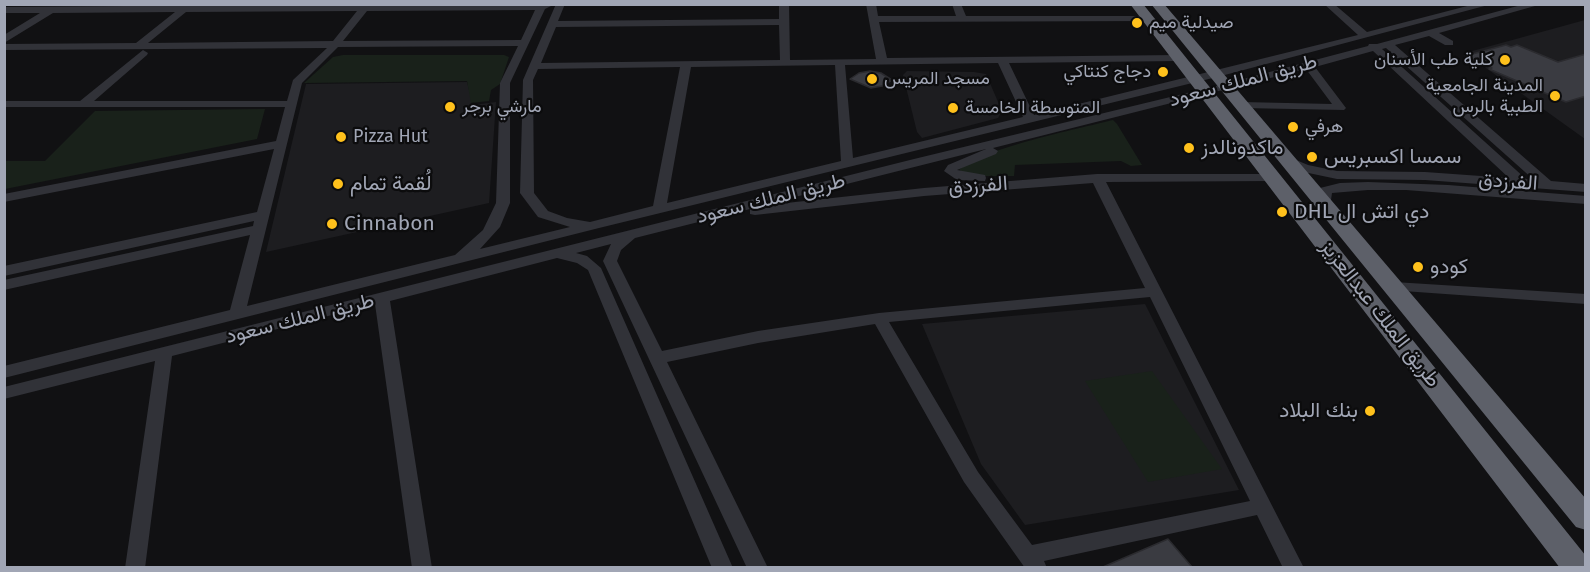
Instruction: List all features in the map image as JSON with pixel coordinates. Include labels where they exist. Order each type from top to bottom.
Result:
[{"type":"highway","name":"طريق الملك عبدالعزيز","points":[[1147,9],[1178,58],[1242,105],[1586,519]]},
{"type":"highway","name":"طريق الملك عبدالعزيز","points":[[1147,9],[1211,83],[1272,177],[1578,567]]},
{"type":"street","points":[[561,4],[528,80],[527,193],[537,209],[553,218],[580,224],[597,224]]},
{"type":"street","points":[[784,4],[785,63]]},
{"type":"street","points":[[871,4],[882,62]]},
{"type":"street","points":[[956,4],[962,19]]},
{"type":"street","points":[[1038,4],[1046,19]]},
{"type":"street","points":[[1328,4],[1364,35]]},
{"type":"street","name":"طريق الملك سعود","points":[[4,393],[1022,136],[1211,83],[1364,35],[1488,4]]},
{"type":"street","name":"طريق الملك سعود","points":[[4,372],[900,150],[1030,119],[1308,64],[1538,4]]},
{"type":"street","points":[[4,10],[37,10],[52,6],[545,5]]},
{"type":"street","points":[[451,261],[489,235],[498,221],[503,202],[505,82],[521,47],[545,5]]},
{"type":"street","points":[[4,40],[52,6]]},
{"type":"street","points":[[237,314],[297,82],[331,48],[365,6]]},
{"type":"street","points":[[83,104],[188,7]]},
{"type":"street","points":[[874,19],[1046,19],[1147,9]]},
{"type":"street","points":[[4,31],[37,10]]},
{"type":"street","points":[[552,24],[785,22]]},
{"type":"street","points":[[1429,32],[1449,43]]},
{"type":"street","points":[[1380,44],[1522,183]]},
{"type":"street","points":[[1380,44],[1547,185]]},
{"type":"street","points":[[4,47],[140,50],[521,47]]},
{"type":"street","points":[[4,54],[129,53],[140,50]]},
{"type":"street","points":[[533,66],[1178,58]]},
{"type":"street","points":[[1002,60],[1030,119]]},
{"type":"street","points":[[840,62],[847,163]]},
{"type":"street","points":[[659,209],[686,64]]},
{"type":"street","points":[[1242,105],[1340,108],[1308,64]]},
{"type":"street","points":[[4,104],[291,104]]},
{"type":"street","points":[[1022,136],[952,168],[950,171],[957,176],[1040,182]]},
{"type":"street","points":[[4,198],[281,144]]},
{"type":"street","points":[[900,150],[914,162]]},
{"type":"street","name":"الفرزدق","points":[[1289,161],[1309,171],[1326,174],[1425,176],[1586,188]]},
{"type":"street","name":"الفرزدق","points":[[686,220],[870,196],[1040,182],[1097,178],[1272,177]]},
{"type":"street","points":[[1097,178],[1294,567]]},
{"type":"street","name":"الفرزدق","points":[[1325,204],[1324,191],[1341,186],[1431,188],[1586,200]]},
{"type":"street","points":[[4,271],[261,222]]},
{"type":"street","points":[[4,285],[261,222]]},
{"type":"street","points":[[638,233],[621,242],[611,254],[610,261],[758,567]]},
{"type":"street","points":[[550,255],[573,256],[594,268],[723,567]]},
{"type":"street","points":[[1394,287],[1585,300]]},
{"type":"street","points":[[657,358],[758,337],[879,318],[1155,292]]},
{"type":"street","points":[[382,298],[423,567]]},
{"type":"street","points":[[879,318],[971,477],[1032,561],[1263,506]]},
{"type":"street","points":[[135,567],[164,353]]},
{"type":"shaded area","name":"المدينة الجامعية الطبية بالرس","points":[[1585,20],[1585,139],[1465,53]]},
{"type":"shaded area","points":[[343,55],[504,55],[509,57],[500,84],[491,90],[489,101],[471,103],[467,81],[304,83],[333,57]]},
{"type":"shaded area","points":[[907,71],[986,74],[1002,111],[998,118],[922,138],[917,132],[903,75]]},
{"type":"shaded area","points":[[467,82],[473,105],[496,102],[489,203],[266,252],[306,84]]},
{"type":"shaded area","points":[[265,109],[257,139],[5,189],[5,161],[45,161],[95,111]]},
{"type":"shaded area","points":[[1113,120],[1142,165],[1131,166],[1121,161],[1015,165],[1014,176],[971,176],[959,170],[988,154],[1009,147]]},
{"type":"shaded area","points":[[1145,304],[1239,490],[1025,525],[981,464],[922,324]]},
{"type":"shaded area","points":[[1152,371],[1222,469],[1148,482],[1085,381]]},
{"type":"building","points":[[1506,45],[1511,47],[1517,45],[1558,62],[1586,54],[1586,96],[1566,102],[1489,69],[1492,68],[1465,56]]},
{"type":"building","name":"مسجد المريس","points":[[870,71],[881,73],[892,80],[882,86],[871,88],[850,79],[859,73]]},
{"type":"building","points":[[1168,539],[1192,567],[1103,567]]},
{"type":"place","name":"صيدلية ميم","points":[[1137,23]]},
{"type":"place","name":"كلية طب الأسنان","points":[[1505,60]]},
{"type":"place","name":"دجاج كنتاكي","points":[[1163,72]]},
{"type":"place","name":"مسجد المريس","points":[[872,79]]},
{"type":"place","name":"المدينة الجامعية الطبية بالرس","points":[[1555,96]]},
{"type":"place","name":"مارشي برجر","points":[[450,107]]},
{"type":"place","name":"المتوسطة الخامسة","points":[[953,108]]},
{"type":"place","name":"هرفي","points":[[1293,127]]},
{"type":"place","name":"Pizza Hut","points":[[341,137]]},
{"type":"place","name":"ماكدونالدز","points":[[1189,148]]},
{"type":"place","name":"سمسا اكسبريس","points":[[1312,157]]},
{"type":"place","name":"لُقمة تمام","points":[[338,184]]},
{"type":"place","name":"DHL دي اتش ال","points":[[1282,212]]},
{"type":"place","name":"Cinnabon","points":[[332,224]]},
{"type":"place","name":"كودو","points":[[1418,267]]},
{"type":"place","name":"بنك البلاد","points":[[1370,411]]}]
